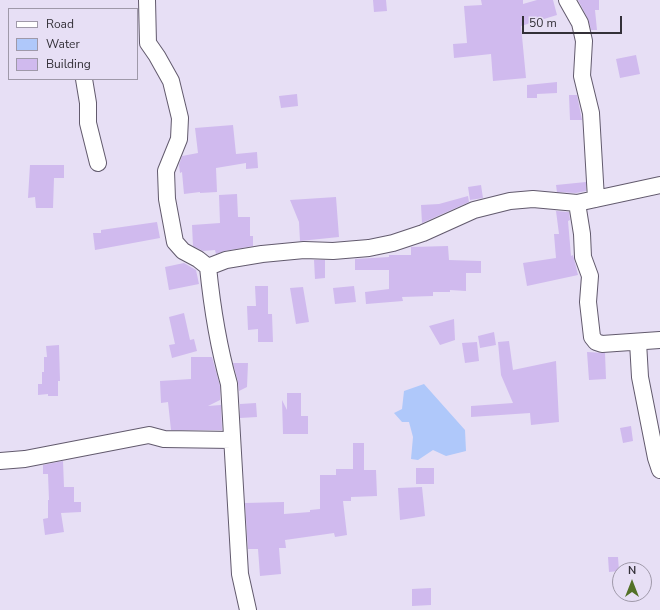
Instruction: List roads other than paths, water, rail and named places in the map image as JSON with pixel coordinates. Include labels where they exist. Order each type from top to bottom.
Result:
[{"type":"street","points":[[148,0],[142,43],[157,56],[171,81],[180,118],[179,138],[166,171],[167,199],[175,242],[183,251],[208,267],[213,316],[229,384],[240,574],[248,610]]},
{"type":"street","points":[[567,0],[580,23],[584,42],[582,76],[591,113],[596,199]]},
{"type":"street","points":[[84,80],[88,103],[88,123],[98,163]]},
{"type":"street","points":[[208,267],[226,260],[262,254],[304,250],[333,251],[369,248],[393,243],[474,210],[510,201],[533,199],[577,203],[660,185]]},
{"type":"street","points":[[577,203],[582,234],[583,257],[590,276],[588,302],[592,337],[596,342],[602,344],[660,340]]},
{"type":"street","points":[[638,342],[640,377],[656,458],[660,470]]},
{"type":"street","points":[[0,460],[24,459],[149,436],[164,439],[232,440]]},
{"type":"water","points":[[424,384],[465,430],[466,451],[446,456],[433,450],[418,460],[411,459],[413,437],[409,422],[402,422],[394,413],[402,409],[404,391]]}]
